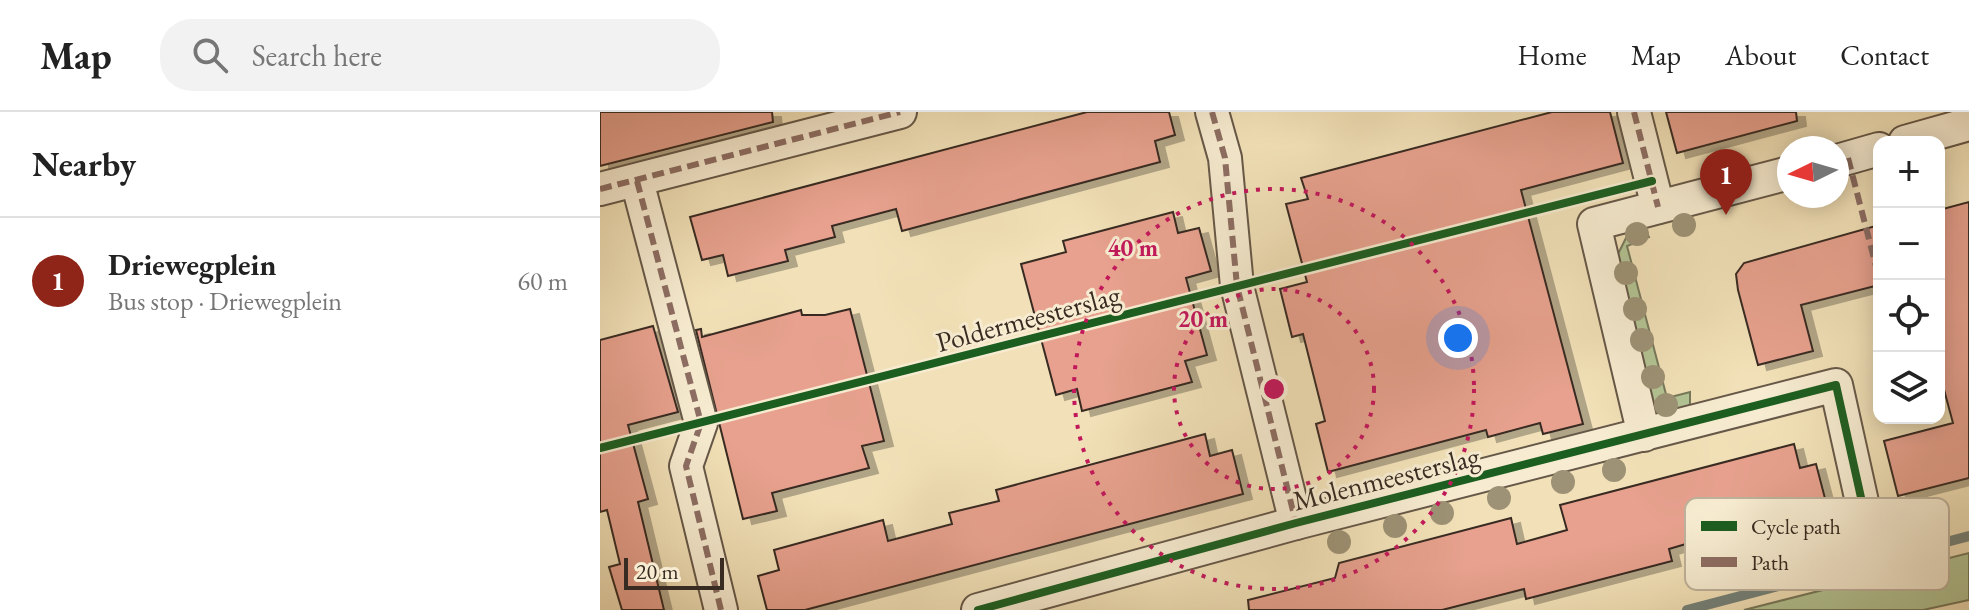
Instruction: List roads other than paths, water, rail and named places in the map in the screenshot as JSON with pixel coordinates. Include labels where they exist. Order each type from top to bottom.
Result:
[{"type":"street","points":[[600,189],[900,112]]},
{"type":"street","points":[[1212,112],[1225,158],[1237,286],[1296,523]]},
{"type":"street","points":[[1634,112],[1655,194]]},
{"type":"street","points":[[1926,136],[1969,124]]},
{"type":"street","points":[[1849,158],[1873,151]]},
{"type":"street","points":[[1644,435],[1594,224],[1655,194],[1777,175]]},
{"type":"street","points":[[637,181],[701,423],[686,466],[721,610]]},
{"type":"street","name":"Molenmeesterslag","points":[[978,610],[1296,523],[1836,385],[1861,498]]},
{"type":"waterway","points":[[1949,541],[1969,536]]},
{"type":"waterway","points":[[1687,610],[1763,590]]},
{"type":"place","name":"Driewegplein","points":[[1726,215]]}]
